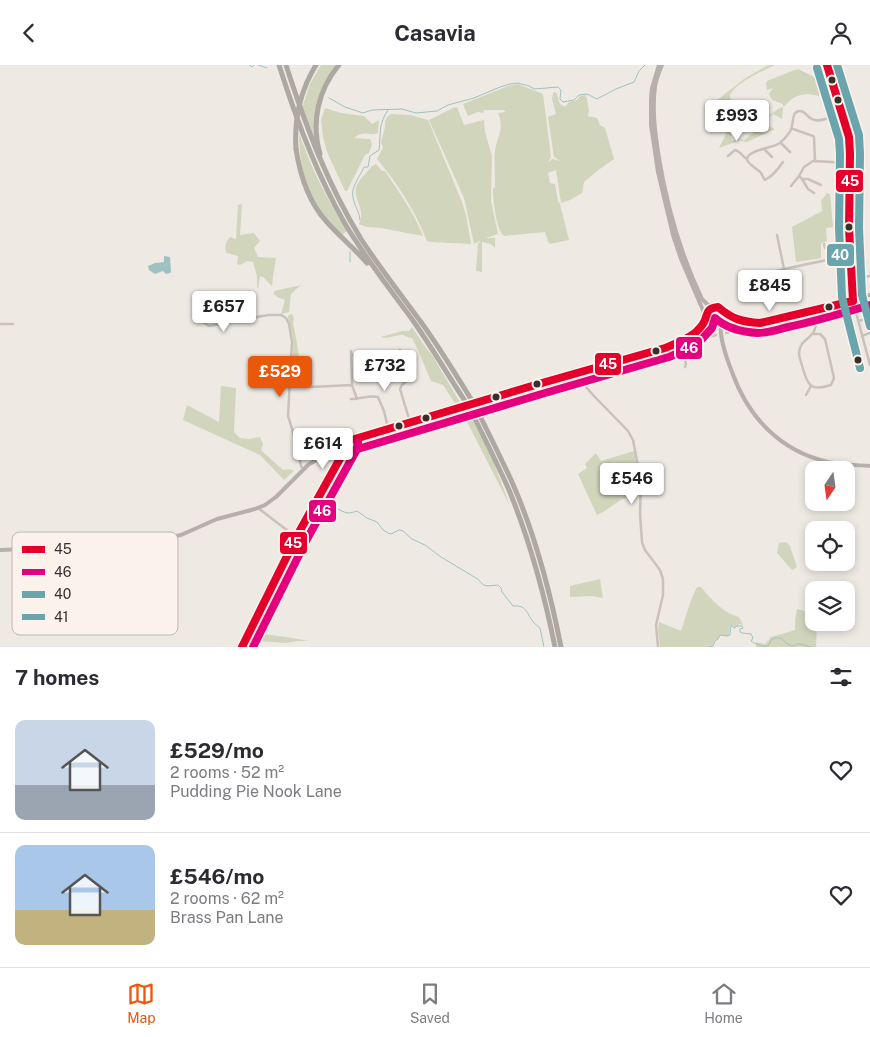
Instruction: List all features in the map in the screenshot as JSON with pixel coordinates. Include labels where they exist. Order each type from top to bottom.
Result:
[{"type":"highway","points":[[279,65],[305,140],[328,192],[356,242],[468,400]]},
{"type":"highway","points":[[286,65],[311,138],[335,192],[372,256],[436,344],[474,410],[512,483],[527,521],[549,592],[561,647]]},
{"type":"highway","points":[[316,65],[304,89],[297,111],[295,131],[299,169],[305,188],[325,220],[353,247],[393,294]]},
{"type":"highway","points":[[335,192],[320,152],[316,126],[322,92],[339,65]]},
{"type":"highway","points":[[474,410],[502,476],[536,566],[555,647]]},
{"type":"main road","points":[[660,65],[654,103],[654,124],[661,171],[674,229],[702,299],[707,304],[720,309],[729,317],[743,322],[763,323],[868,296]]},
{"type":"main road","points":[[660,65],[652,88],[651,125],[659,179],[680,254],[707,322],[712,325],[718,335],[740,393],[768,430],[792,448],[811,457],[838,464],[869,465]]},
{"type":"main road","points":[[178,536],[217,519],[265,505],[276,497],[303,469],[335,447],[348,441],[662,349],[697,330],[703,323],[707,310],[713,307]]},
{"type":"main road","points":[[718,335],[724,316],[723,312]]},
{"type":"main road","points":[[697,330],[706,326],[718,325],[726,319],[735,319]]},
{"type":"street","points":[[826,65],[846,125],[850,145],[850,255],[853,301],[870,365]]},
{"type":"street","points":[[748,159],[752,153],[780,143],[793,128],[793,116],[798,111],[804,112],[814,120],[835,116]]},
{"type":"street","points":[[793,128],[814,137],[815,161]]},
{"type":"street","points":[[780,143],[790,152]]},
{"type":"street","points":[[764,149],[772,157]]},
{"type":"street","points":[[728,156],[735,150],[737,151],[748,159],[761,173],[764,180],[773,175],[783,162]]},
{"type":"street","points":[[791,186],[799,177],[804,167],[815,161],[833,162],[839,166],[850,167]]},
{"type":"street","points":[[838,181],[839,166]]},
{"type":"street","points":[[799,177],[808,189],[814,193]]},
{"type":"street","points":[[802,179],[808,179],[821,185]]},
{"type":"street","points":[[777,235],[784,269]]},
{"type":"street","points":[[824,244],[825,248],[850,248]]},
{"type":"street","points":[[776,271],[850,255]]},
{"type":"street","points":[[868,296],[864,277],[870,276]]},
{"type":"street","points":[[196,310],[198,317],[209,326],[268,315],[281,315],[286,318],[292,342],[288,416],[300,466],[303,469]]},
{"type":"street","points":[[814,311],[816,327],[814,334],[803,343],[799,353],[807,381],[816,388],[831,385],[834,378],[825,339],[820,334],[814,334]]},
{"type":"street","points":[[858,321],[870,318]]},
{"type":"street","points":[[743,322],[743,328]]},
{"type":"street","points":[[0,324],[13,325]]},
{"type":"street","points":[[733,326],[735,331]]},
{"type":"street","points":[[726,333],[751,326]]},
{"type":"street","points":[[706,332],[708,337]]},
{"type":"street","points":[[862,336],[870,333]]},
{"type":"street","points":[[692,334],[695,341]]},
{"type":"street","points":[[685,367],[686,364],[680,345],[718,335]]},
{"type":"street","points":[[400,350],[408,371],[414,379],[401,385],[400,389],[410,422]]},
{"type":"street","points":[[350,351],[352,385],[357,399]]},
{"type":"street","points":[[351,355],[371,353]]},
{"type":"street","points":[[578,373],[585,386],[628,431],[633,440],[641,482],[640,514],[642,542],[645,550],[660,570],[664,585],[656,625],[658,647]]},
{"type":"street","points":[[310,387],[352,385]]},
{"type":"street","points":[[808,395],[811,386]]},
{"type":"street","points":[[351,399],[378,397],[388,428]]},
{"type":"street","points":[[242,647],[296,537],[348,441]]},
{"type":"street","points":[[258,508],[296,537]]},
{"type":"green space","points":[[321,65],[337,65],[317,103],[314,120],[315,143],[302,108],[310,84]]},
{"type":"green space","points":[[768,65],[775,65],[735,88],[730,95],[731,100],[721,109],[721,114],[718,115],[725,124],[731,127],[732,135],[730,136],[732,141],[738,139],[744,140],[761,127],[760,122],[783,107],[782,119],[773,114],[765,122],[768,126],[775,129],[747,142],[741,140],[719,148],[726,134],[710,108],[711,105],[744,79]]},
{"type":"green space","points":[[824,68],[830,86],[821,88],[819,96],[808,94],[799,96],[783,107],[783,104],[772,100],[769,94],[773,88],[767,90],[767,81],[798,69],[814,77]]},
{"type":"green space","points":[[518,84],[543,94],[551,157],[548,163],[552,159],[560,161],[554,157],[548,117],[556,114],[552,99],[553,93],[557,94],[560,104],[565,107],[569,102],[586,95],[589,110],[588,116],[597,118],[600,125],[605,128],[614,159],[584,182],[582,193],[561,203],[556,170],[548,173],[550,183],[555,184],[569,240],[550,244],[545,232],[504,236],[499,227],[493,189],[495,187],[496,146],[501,128],[498,113],[505,112],[504,110],[484,110],[483,113],[478,112],[468,116],[463,104],[508,86]]},
{"type":"green space","points":[[457,107],[464,125],[484,120],[485,132],[492,156],[491,201],[498,234],[486,238],[495,238],[495,248],[491,244],[482,242],[482,272],[476,271],[478,243],[480,241],[474,244],[464,198],[429,120]]},
{"type":"green space","points":[[325,108],[341,113],[364,116],[372,124],[379,120],[378,133],[361,134],[354,138],[370,139],[372,144],[369,153],[365,155],[347,191],[345,191],[327,152],[323,137],[321,120]]},
{"type":"green space","points":[[391,114],[410,115],[428,120],[462,202],[471,244],[427,241],[405,197],[377,159],[383,148],[381,142],[385,122]]},
{"type":"green space","points":[[299,133],[320,184],[347,231],[342,235],[322,212],[309,189],[301,163]]},
{"type":"green space","points":[[376,164],[382,171],[385,171],[401,195],[423,236],[366,227],[359,224],[361,214],[356,195],[357,185],[372,166]]},
{"type":"green space","points":[[827,193],[830,194],[833,227],[826,228],[827,241],[821,243],[821,258],[796,262],[792,227],[822,211],[821,201]]},
{"type":"green space","points":[[242,204],[240,235],[254,233],[260,241],[254,248],[258,257],[276,258],[272,286],[261,276],[258,289],[253,262],[247,261],[240,265],[237,264],[238,256],[227,253],[225,249],[230,237],[236,239],[238,205]]},
{"type":"green space","points":[[301,285],[291,294],[289,312],[281,314],[285,300],[274,295],[274,291]]},
{"type":"green space","points":[[291,314],[294,320],[300,368],[292,370],[293,337],[288,316]]},
{"type":"green space","points":[[412,327],[432,355],[461,404],[456,405],[443,385],[431,381],[412,338],[403,335],[381,337],[409,331]]},
{"type":"green space","points":[[221,386],[236,388],[234,432],[240,438],[260,437],[263,444],[261,450],[283,470],[290,469],[294,471],[284,480],[260,455],[183,420],[187,405],[219,422]]},
{"type":"green space","points":[[467,409],[492,458],[510,506],[461,410]]},
{"type":"green space","points":[[634,451],[639,481],[639,495],[622,499],[597,515],[578,474],[587,468],[585,464],[596,453],[601,461]]},
{"type":"green space","points":[[786,542],[790,546],[797,567],[792,570],[777,553],[779,543]]},
{"type":"green space","points":[[600,579],[603,598],[591,596],[570,597],[570,586]]},
{"type":"green space","points":[[697,587],[701,587],[723,609],[739,617],[743,625],[739,624],[735,628],[730,625],[729,635],[719,635],[712,646],[660,647],[659,622],[681,631]]},
{"type":"green space","points":[[797,609],[805,611],[805,631],[817,631],[816,647],[756,647],[756,642],[765,644],[771,637],[795,630]]},
{"type":"green space","points":[[254,633],[309,641],[286,643],[249,640]]},
{"type":"water","points":[[164,256],[170,257],[170,273],[166,274],[163,271],[155,274],[149,270],[148,266],[164,262]]},
{"type":"waterway","points":[[249,65],[252,67],[254,65]]},
{"type":"waterway","points":[[258,65],[267,68]]},
{"type":"waterway","points":[[329,98],[345,107],[363,113],[372,110],[402,109],[416,113],[437,111],[448,105],[474,98],[500,87],[518,83],[534,89],[558,87],[561,90],[560,99],[563,102],[574,100],[579,95],[587,94],[597,99],[634,82],[639,71],[645,65]]},
{"type":"waterway","points":[[360,220],[353,196],[355,184],[364,167],[368,167],[370,156],[379,150],[381,125],[388,110]]},
{"type":"waterway","points":[[350,252],[350,262]]},
{"type":"waterway","points":[[319,497],[345,512],[357,511],[377,522],[388,533],[391,534],[399,530],[403,531],[412,539],[425,545],[484,585],[498,585],[513,606],[524,608],[534,623],[540,628],[544,647]]},
{"type":"waterway","points":[[709,647],[713,646],[720,635],[730,635],[731,625],[734,628],[742,626],[743,628],[740,629],[740,632],[751,634],[753,638],[751,641],[761,646],[768,646],[772,639],[779,638],[792,646],[800,644],[811,647]]},
{"type":"transit line","name":"45","points":[[827,65],[849,137],[849,228],[853,301]]},
{"type":"transit line","name":"41","points":[[837,65],[859,135],[859,228],[862,295],[870,326]]},
{"type":"transit line","name":"40","points":[[817,68],[839,139],[839,228],[842,297],[860,368]]},
{"type":"transit line","name":"45","points":[[348,441],[665,348],[695,333],[703,324],[709,311],[714,308],[718,307],[738,319],[760,323],[853,301]]},
{"type":"transit line","name":"46","points":[[351,451],[669,357],[690,348],[701,340],[712,328],[715,318],[735,329],[762,333],[819,320],[870,305]]},
{"type":"transit line","name":"45","points":[[242,647],[298,534],[348,441]]},
{"type":"transit line","name":"46","points":[[253,647],[307,539],[356,451],[358,443]]}]
